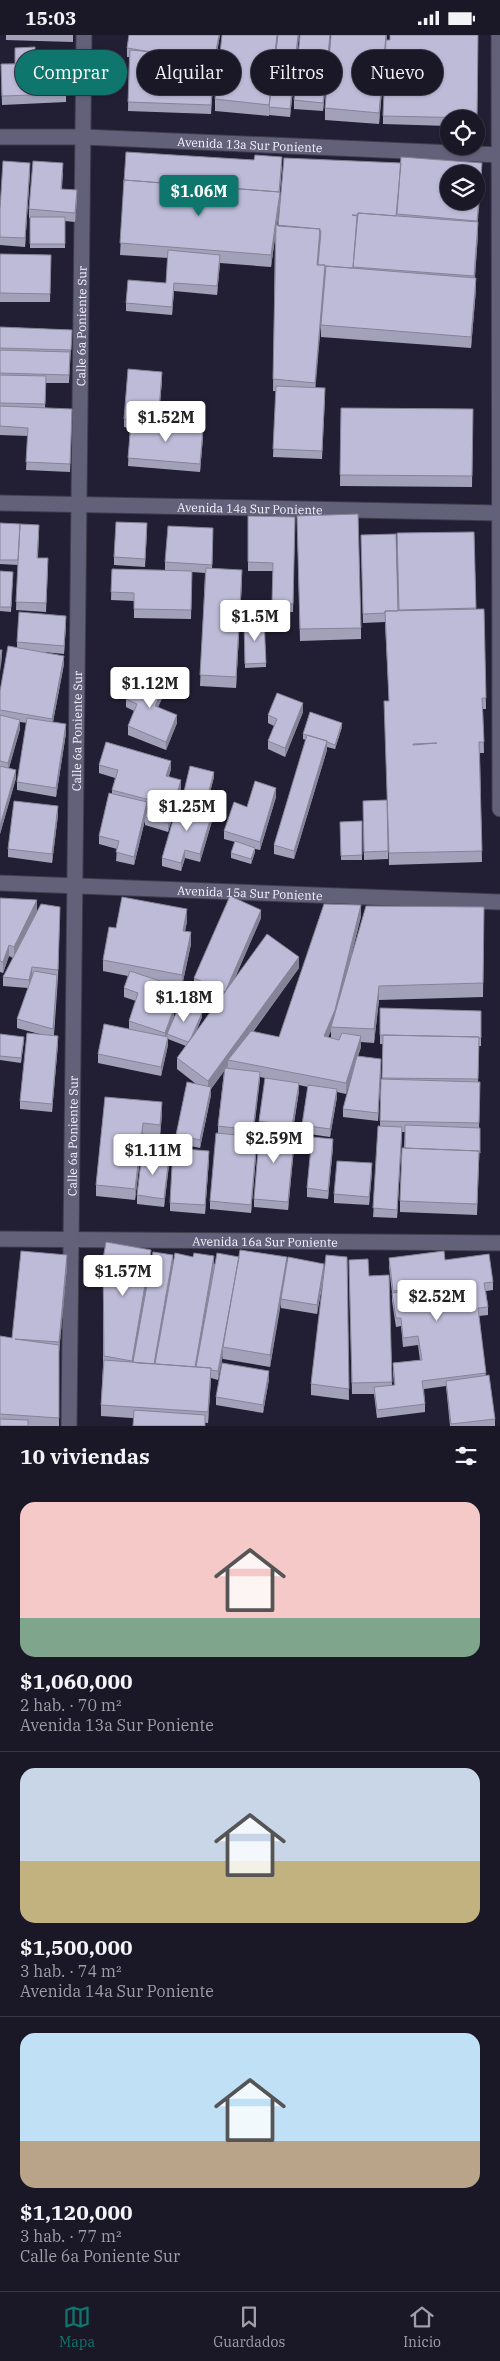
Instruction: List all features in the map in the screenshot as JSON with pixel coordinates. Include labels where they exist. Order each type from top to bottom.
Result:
[{"type":"street","name":"Calle 6a Poniente Sur","points":[[69,1426],[84,35]]},
{"type":"street","points":[[498,35],[500,809]]},
{"type":"street","name":"Avenida 13a Sur Poniente","points":[[0,137],[83,137],[499,155]]},
{"type":"street","name":"Avenida 14a Sur Poniente","points":[[0,503],[500,513]]},
{"type":"street","name":"Avenida 15a Sur Poniente","points":[[0,883],[500,902]]},
{"type":"street","name":"Avenida 16a Sur Poniente","points":[[0,1239],[500,1243]]},
{"type":"building","points":[[129,35],[219,35],[216,50],[140,50],[127,48]]},
{"type":"building","points":[[222,35],[277,35],[275,50],[251,50],[251,95],[270,95],[269,105],[215,99],[215,95],[241,95],[241,50],[220,50]]},
{"type":"building","points":[[278,35],[298,35],[296,50],[276,50]]},
{"type":"building","points":[[300,35],[330,35],[328,50],[299,50]]},
{"type":"building","points":[[331,35],[386,35],[385,50],[352,50],[352,95],[381,95],[379,113],[325,108],[326,95],[342,95],[342,50],[330,50]]},
{"type":"building","points":[[390,35],[478,35],[477,110],[440,110],[440,117],[383,116],[384,95],[443,95],[443,50],[386,50],[386,40],[390,40]]},
{"type":"building","points":[[35,47],[35,50],[15,50],[15,48]]},
{"type":"building","points":[[130,50],[137,51],[137,95],[212,95],[211,105],[128,102]]},
{"type":"building","points":[[1,64],[15,64],[15,95],[34,95],[2,96]]},
{"type":"building","points":[[270,95],[292,95],[290,109],[269,107]]},
{"type":"building","points":[[294,95],[324,95],[323,103],[294,100]]},
{"type":"building","points":[[126,152],[254,160],[255,155],[282,157],[279,192],[124,180]]},
{"type":"building","points":[[401,157],[482,163],[482,165],[440,165],[440,210],[478,210],[477,221],[397,214]]},
{"type":"building","points":[[284,158],[401,163],[396,216],[358,213],[358,215],[352,215],[357,216],[353,268],[318,265],[320,229],[278,226]]},
{"type":"building","points":[[3,161],[30,163],[25,238],[0,237]]},
{"type":"building","points":[[33,161],[63,163],[61,189],[77,190],[75,213],[29,209]]},
{"type":"building","points":[[124,180],[280,192],[271,255],[120,243]]},
{"type":"building","points":[[358,213],[478,222],[474,276],[353,267]]},
{"type":"building","points":[[30,217],[65,217],[65,244],[30,244]]},
{"type":"building","points":[[276,225],[320,229],[317,265],[325,265],[315,383],[273,379]]},
{"type":"building","points":[[168,250],[220,255],[217,286],[174,283],[172,307],[126,303],[128,280],[166,283]]},
{"type":"building","points":[[0,254],[51,255],[50,294],[0,293]]},
{"type":"building","points":[[326,266],[476,278],[471,337],[321,325]]},
{"type":"building","points":[[0,327],[72,330],[71,350],[0,348]]},
{"type":"building","points":[[0,350],[70,352],[69,375],[0,373]]},
{"type":"building","points":[[128,369],[162,372],[158,422],[124,419]]},
{"type":"building","points":[[0,375],[46,376],[45,404],[0,403]]},
{"type":"building","points":[[276,386],[325,388],[322,451],[273,449]]},
{"type":"building","points":[[0,406],[72,409],[70,464],[26,462],[28,428],[0,426]]},
{"type":"building","points":[[341,408],[473,409],[472,476],[340,475]]},
{"type":"building","points":[[131,423],[203,429],[200,464],[128,458]]},
{"type":"building","points":[[358,514],[361,628],[300,629],[297,516]]},
{"type":"building","points":[[248,516],[295,517],[293,604],[272,603],[273,563],[248,562]]},
{"type":"building","points":[[116,522],[147,523],[145,559],[114,557]]},
{"type":"building","points":[[0,523],[20,524],[18,560],[0,560]]},
{"type":"building","points":[[20,524],[39,525],[37,558],[48,558],[46,603],[16,602]]},
{"type":"building","points":[[168,526],[213,528],[212,565],[165,562]]},
{"type":"building","points":[[474,532],[476,608],[399,610],[397,533]]},
{"type":"building","points":[[396,534],[398,611],[363,614],[361,535]]},
{"type":"building","points":[[206,568],[242,570],[236,677],[200,675]]},
{"type":"building","points":[[112,569],[192,571],[191,610],[134,609],[134,593],[111,592]]},
{"type":"building","points":[[0,571],[13,572],[11,607],[0,607]]},
{"type":"building","points":[[484,609],[486,698],[482,698],[484,742],[479,742],[482,851],[389,853],[384,701],[389,701],[385,611]]},
{"type":"building","points":[[19,612],[66,616],[64,646],[17,642]]},
{"type":"building","points":[[264,619],[266,663],[245,664],[244,620]]},
{"type":"building","points":[[8,646],[64,656],[52,719],[0,710],[0,691]]},
{"type":"building","points":[[136,674],[164,686],[155,706],[177,715],[166,742],[128,726],[137,704],[126,699]]},
{"type":"building","points":[[277,693],[303,703],[285,748],[268,741],[277,719],[268,715]]},
{"type":"building","points":[[310,712],[342,723],[335,745],[303,734]]},
{"type":"building","points":[[0,715],[20,720],[8,763],[0,761]]},
{"type":"building","points":[[27,718],[66,724],[56,788],[17,782]]},
{"type":"building","points":[[307,735],[327,741],[294,851],[274,845]]},
{"type":"building","points":[[106,742],[171,761],[166,776],[181,780],[168,823],[145,817],[150,800],[112,790],[118,770],[99,765]]},
{"type":"building","points":[[0,766],[16,770],[0,826]]},
{"type":"building","points":[[190,766],[214,772],[204,810],[181,804]]},
{"type":"building","points":[[255,781],[276,788],[260,842],[224,831],[234,802],[247,807]]},
{"type":"building","points":[[109,793],[147,802],[134,857],[116,852],[119,841],[99,836]]},
{"type":"building","points":[[387,800],[388,851],[364,852],[363,801]]},
{"type":"building","points":[[14,801],[58,806],[52,854],[8,849]]},
{"type":"building","points":[[178,803],[212,813],[200,854],[185,850],[181,863],[162,858]]},
{"type":"building","points":[[362,821],[362,855],[341,856],[340,822]]},
{"type":"building","points":[[235,841],[255,848],[251,859],[231,853]]},
{"type":"building","points":[[230,896],[261,910],[225,992],[194,978]]},
{"type":"building","points":[[122,897],[187,909],[183,931],[191,932],[182,975],[103,960],[109,927],[116,928]]},
{"type":"building","points":[[0,898],[37,900],[14,947],[9,945],[3,962],[0,961]]},
{"type":"building","points":[[41,904],[60,907],[58,970],[32,967],[29,980],[3,977]]},
{"type":"building","points":[[324,904],[361,905],[335,1010],[324,1036],[339,1040],[342,1033],[361,1036],[346,1083],[228,1060],[251,1031],[279,1037]]},
{"type":"building","points":[[366,906],[484,907],[483,983],[379,986],[374,1029],[331,1027]]},
{"type":"building","points":[[267,934],[299,957],[208,1081],[177,1058]]},
{"type":"building","points":[[34,971],[57,975],[53,1029],[17,1019]]},
{"type":"building","points":[[130,971],[163,982],[156,1001],[174,1008],[165,1033],[129,1021],[138,993],[124,988]]},
{"type":"building","points":[[180,1004],[202,1013],[188,1042],[167,1034]]},
{"type":"building","points":[[380,1008],[481,1011],[481,1038],[380,1035]]},
{"type":"building","points":[[104,1024],[168,1037],[161,1067],[98,1054]]},
{"type":"building","points":[[27,1033],[58,1036],[52,1104],[20,1101]]},
{"type":"building","points":[[0,1034],[24,1037],[21,1058],[0,1056]]},
{"type":"building","points":[[383,1035],[479,1037],[478,1079],[382,1078]]},
{"type":"building","points":[[357,1056],[381,1059],[378,1113],[343,1109]]},
{"type":"building","points":[[225,1068],[260,1072],[253,1130],[218,1126]]},
{"type":"building","points":[[265,1078],[299,1083],[292,1126],[259,1121]]},
{"type":"building","points":[[381,1079],[480,1082],[479,1123],[380,1121]]},
{"type":"building","points":[[187,1082],[211,1087],[200,1140],[176,1135]]},
{"type":"building","points":[[308,1085],[337,1089],[330,1129],[302,1125]]},
{"type":"building","points":[[105,1097],[162,1102],[160,1125],[143,1123],[135,1189],[96,1185]]},
{"type":"building","points":[[405,1125],[480,1128],[480,1153],[479,1151],[405,1148]]},
{"type":"building","points":[[378,1126],[402,1127],[397,1210],[373,1208]]},
{"type":"building","points":[[260,1127],[295,1130],[288,1202],[254,1199]]},
{"type":"building","points":[[216,1133],[257,1137],[251,1205],[210,1201]]},
{"type":"building","points":[[312,1137],[333,1139],[328,1191],[307,1188]]},
{"type":"building","points":[[173,1148],[209,1151],[205,1205],[170,1203]]},
{"type":"building","points":[[402,1148],[479,1151],[477,1204],[400,1201]]},
{"type":"building","points":[[142,1153],[169,1157],[164,1199],[137,1195]]},
{"type":"building","points":[[337,1161],[372,1163],[369,1197],[334,1194]]},
{"type":"building","points":[[106,1242],[151,1250],[132,1361],[104,1356],[103,1259]]},
{"type":"building","points":[[240,1250],[287,1257],[270,1355],[223,1347]]},
{"type":"building","points":[[21,1251],[67,1255],[59,1342],[15,1339],[59,1345],[59,1418],[0,1414],[0,1336],[12,1338]]},
{"type":"building","points":[[444,1251],[445,1260],[489,1254],[493,1282],[484,1283],[488,1307],[478,1308],[486,1373],[422,1381],[425,1404],[377,1410],[374,1387],[395,1385],[393,1363],[422,1360],[418,1336],[403,1338],[401,1318],[396,1318],[392,1293],[448,1286],[449,1289],[448,1284],[393,1291],[389,1258]]},
{"type":"building","points":[[153,1252],[173,1255],[154,1364],[137,1363],[133,1362]]},
{"type":"building","points":[[175,1253],[193,1257],[194,1253],[214,1256],[195,1367],[155,1364]]},
{"type":"building","points":[[217,1253],[239,1257],[218,1371],[211,1370],[211,1368],[196,1367]]},
{"type":"building","points":[[326,1255],[347,1257],[349,1389],[311,1384]]},
{"type":"building","points":[[288,1257],[324,1264],[317,1305],[281,1299]]},
{"type":"building","points":[[368,1259],[369,1276],[389,1275],[392,1382],[352,1383],[349,1260]]},
{"type":"building","points":[[104,1360],[211,1368],[208,1412],[101,1405]]},
{"type":"building","points":[[222,1363],[269,1371],[263,1405],[216,1397]]},
{"type":"building","points":[[489,1375],[495,1419],[451,1424],[446,1381]]},
{"type":"building","points":[[134,1410],[205,1415],[205,1426],[133,1426]]},
{"type":"building","points":[[0,1419],[28,1420],[28,1426],[0,1426]]}]
